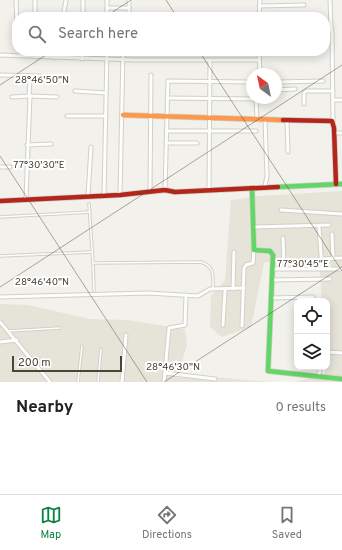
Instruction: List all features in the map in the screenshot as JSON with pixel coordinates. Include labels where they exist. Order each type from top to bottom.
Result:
[{"type":"street","points":[[16,0],[16,12]]},
{"type":"street","points":[[35,0],[35,12]]},
{"type":"street","points":[[64,12],[66,0]]},
{"type":"street","points":[[83,12],[84,0]]},
{"type":"street","points":[[107,0],[107,12]]},
{"type":"street","points":[[129,0],[129,12]]},
{"type":"street","points":[[259,12],[260,0]]},
{"type":"street","points":[[330,0],[336,184]]},
{"type":"street","points":[[259,6],[304,5]]},
{"type":"street","points":[[107,8],[129,8]]},
{"type":"street","points":[[0,56],[123,60],[259,60]]},
{"type":"street","points":[[120,195],[123,115],[123,56]]},
{"type":"street","points":[[259,56],[260,68]]},
{"type":"street","points":[[104,195],[107,59]]},
{"type":"street","points":[[209,190],[210,60]]},
{"type":"street","points":[[150,192],[151,75]]},
{"type":"street","points":[[0,76],[41,76]]},
{"type":"street","points":[[26,199],[30,76]]},
{"type":"street","points":[[165,190],[167,82],[170,80],[246,82]]},
{"type":"street","points":[[282,82],[323,81]]},
{"type":"street","points":[[282,90],[294,90]]},
{"type":"street","points":[[75,91],[106,93]]},
{"type":"street","points":[[304,104],[304,93],[306,91],[332,91]]},
{"type":"street","points":[[12,96],[58,97]]},
{"type":"street","points":[[167,98],[210,100],[246,99]]},
{"type":"street","points":[[333,100],[342,100]]},
{"type":"street","points":[[256,104],[257,119]]},
{"type":"street","points":[[123,115],[333,122]]},
{"type":"street","points":[[67,116],[106,116]]},
{"type":"street","points":[[265,120],[266,186]]},
{"type":"street","points":[[287,121],[288,152]]},
{"type":"street","points":[[166,131],[256,131]]},
{"type":"street","points":[[334,133],[342,133]]},
{"type":"street","points":[[166,143],[197,143]]},
{"type":"street","points":[[27,145],[51,144]]},
{"type":"street","points":[[88,196],[91,147]]},
{"type":"street","points":[[0,167],[10,167]]},
{"type":"street","points":[[0,201],[120,195],[165,190],[209,190],[266,186],[292,187],[342,184]]},
{"type":"street","points":[[242,326],[244,268],[246,265],[253,263],[254,250],[252,188]]},
{"type":"street","points":[[281,210],[342,214]]},
{"type":"street","points":[[253,227],[329,225]]},
{"type":"street","points":[[319,226],[322,269]]},
{"type":"street","points":[[332,234],[333,258]]},
{"type":"street","points":[[282,238],[284,269]]},
{"type":"street","points":[[254,250],[272,252],[268,371],[316,378],[342,379]]},
{"type":"street","points":[[233,289],[234,252]]},
{"type":"street","points":[[321,259],[342,258]]},
{"type":"street","points":[[272,269],[342,269]]},
{"type":"street","points":[[272,280],[330,279]]},
{"type":"street","points":[[0,297],[148,293],[198,296],[212,289],[225,290],[244,288]]},
{"type":"street","points":[[223,325],[225,290]]},
{"type":"street","points":[[164,382],[170,328],[185,325],[186,295]]},
{"type":"street","points":[[271,298],[313,297]]},
{"type":"street","points":[[0,322],[17,340],[50,382]]},
{"type":"street","points":[[122,382],[126,335]]},
{"type":"street","points":[[0,342],[17,340]]},
{"type":"street","points":[[330,352],[342,353]]},
{"type":"street","points":[[165,374],[215,379]]},
{"type":"lane","points":[[89,204],[94,291]]},
{"type":"lane","points":[[0,217],[90,212]]},
{"type":"lane","points":[[0,256],[92,252]]},
{"type":"lane","points":[[93,263],[201,262],[210,266],[212,269],[212,289]]},
{"type":"lane","points":[[8,331],[60,328]]},
{"type":"lane","points":[[78,382],[82,346]]},
{"type":"lane","points":[[98,382],[100,349]]},
{"type":"shaded area","points":[[342,191],[342,382],[295,382],[325,374],[325,370],[330,370],[330,298],[322,298],[319,262],[287,259],[264,263],[251,327],[222,337],[210,327],[211,296],[225,280],[231,200],[260,196]]},
{"type":"shaded area","points":[[0,304],[28,305],[90,319],[127,320],[185,329],[187,345],[177,378],[213,377],[271,382],[0,382]]},
{"type":"traffic: fast","points":[[278,187],[342,184]]},
{"type":"traffic: fast","points":[[252,188],[254,250],[270,251],[273,255],[268,371],[342,379]]},
{"type":"traffic: slow","points":[[123,115],[283,120]]},
{"type":"traffic: jam","points":[[283,120],[332,121],[334,128],[336,184]]},
{"type":"traffic: jam","points":[[0,201],[120,195],[165,190],[175,192],[278,187]]}]
